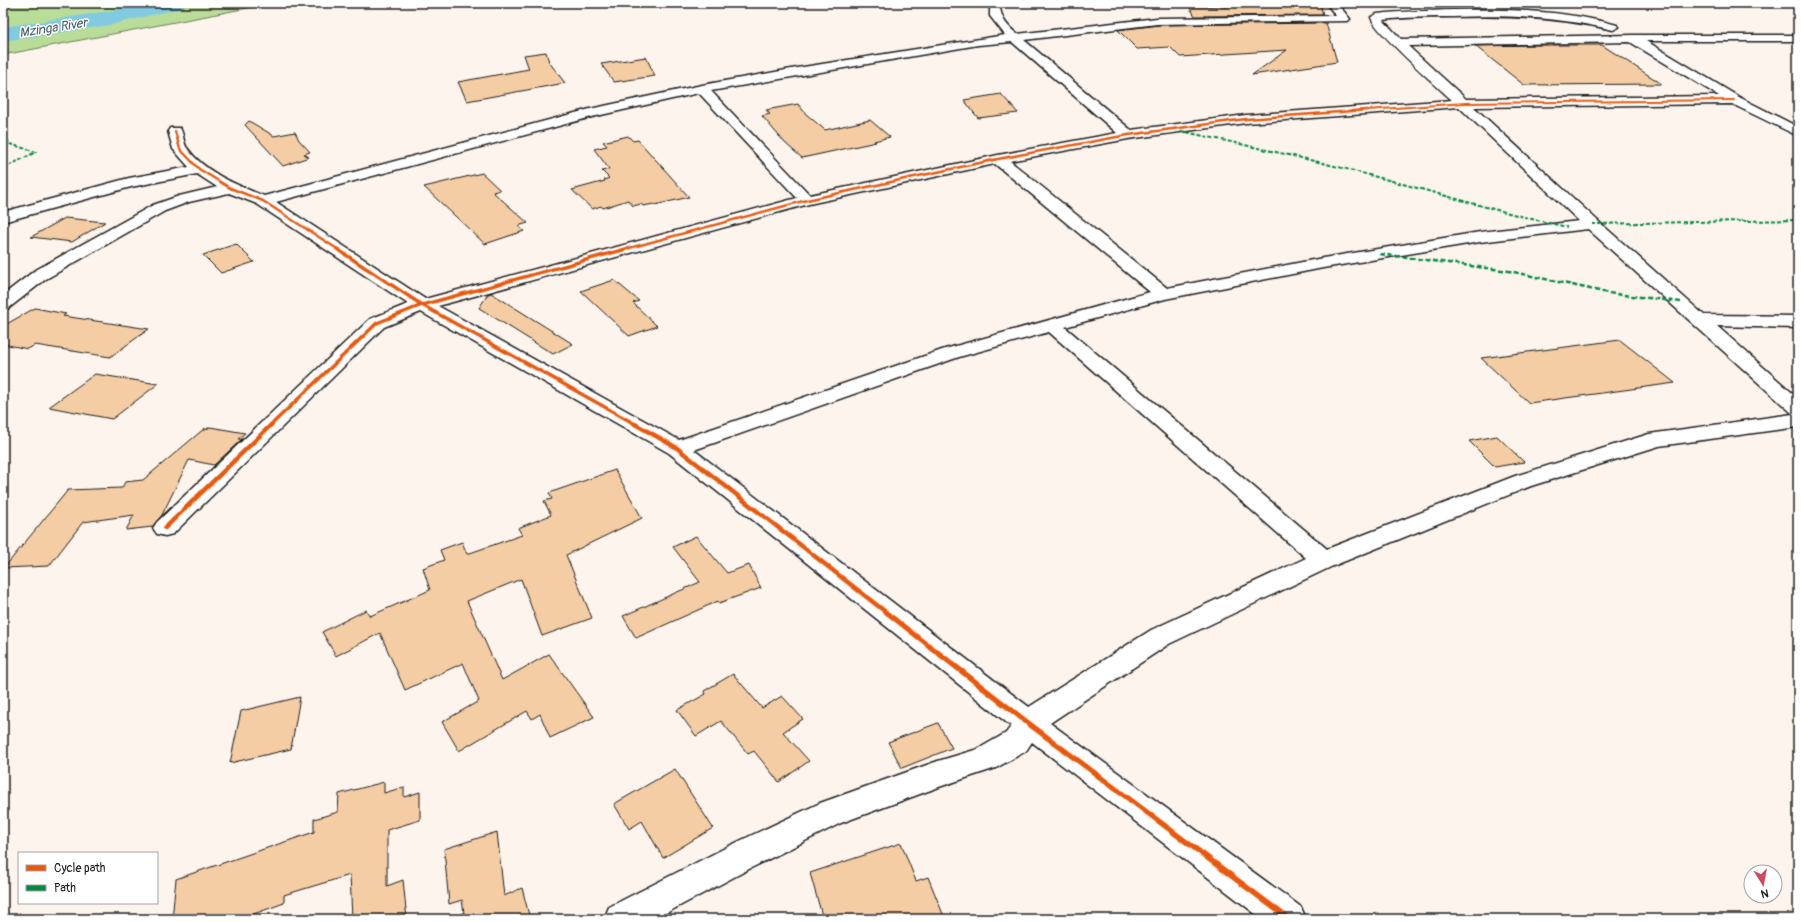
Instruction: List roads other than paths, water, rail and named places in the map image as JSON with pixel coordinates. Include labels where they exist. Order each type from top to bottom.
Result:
[{"type":"street","points":[[263,201],[590,113],[702,89],[978,42],[1130,24],[1180,16],[1344,19],[1345,18],[1331,3]]},
{"type":"street","points":[[995,8],[999,22],[1014,38],[1128,135]]},
{"type":"street","points":[[1584,9],[1734,100],[1798,132]]},
{"type":"street","points":[[1613,27],[1580,18],[1543,13],[1420,14],[1377,17],[1377,20],[1398,43],[1465,103],[1592,224],[1798,409]]},
{"type":"street","points":[[1398,43],[1634,38],[1798,38]]},
{"type":"street","points":[[702,89],[807,200]]},
{"type":"street","points":[[165,528],[377,323],[422,305],[807,200],[998,159],[1128,135],[1246,119],[1365,109],[1465,103],[1734,100]]},
{"type":"street","points":[[175,132],[180,149],[199,169],[230,188],[263,201],[422,305],[677,448],[1028,723],[1289,919]]},
{"type":"street","points":[[998,159],[1163,294]]},
{"type":"street","points":[[3,217],[129,183],[199,169]]},
{"type":"street","points":[[3,304],[40,275],[159,208],[184,199],[230,188]]},
{"type":"street","points":[[677,448],[952,353],[1163,294],[1323,263],[1442,243],[1592,224]]},
{"type":"street","points":[[1700,320],[1798,322]]},
{"type":"street","points":[[1053,326],[1324,560]]},
{"type":"street","points":[[621,919],[740,857],[831,813],[938,774],[986,759],[1016,742],[1028,723],[1160,636],[1324,560],[1523,481],[1657,439],[1798,420]]},
{"type":"waterway","name":"Mzinga River","points":[[3,34],[110,18],[173,3]]}]
